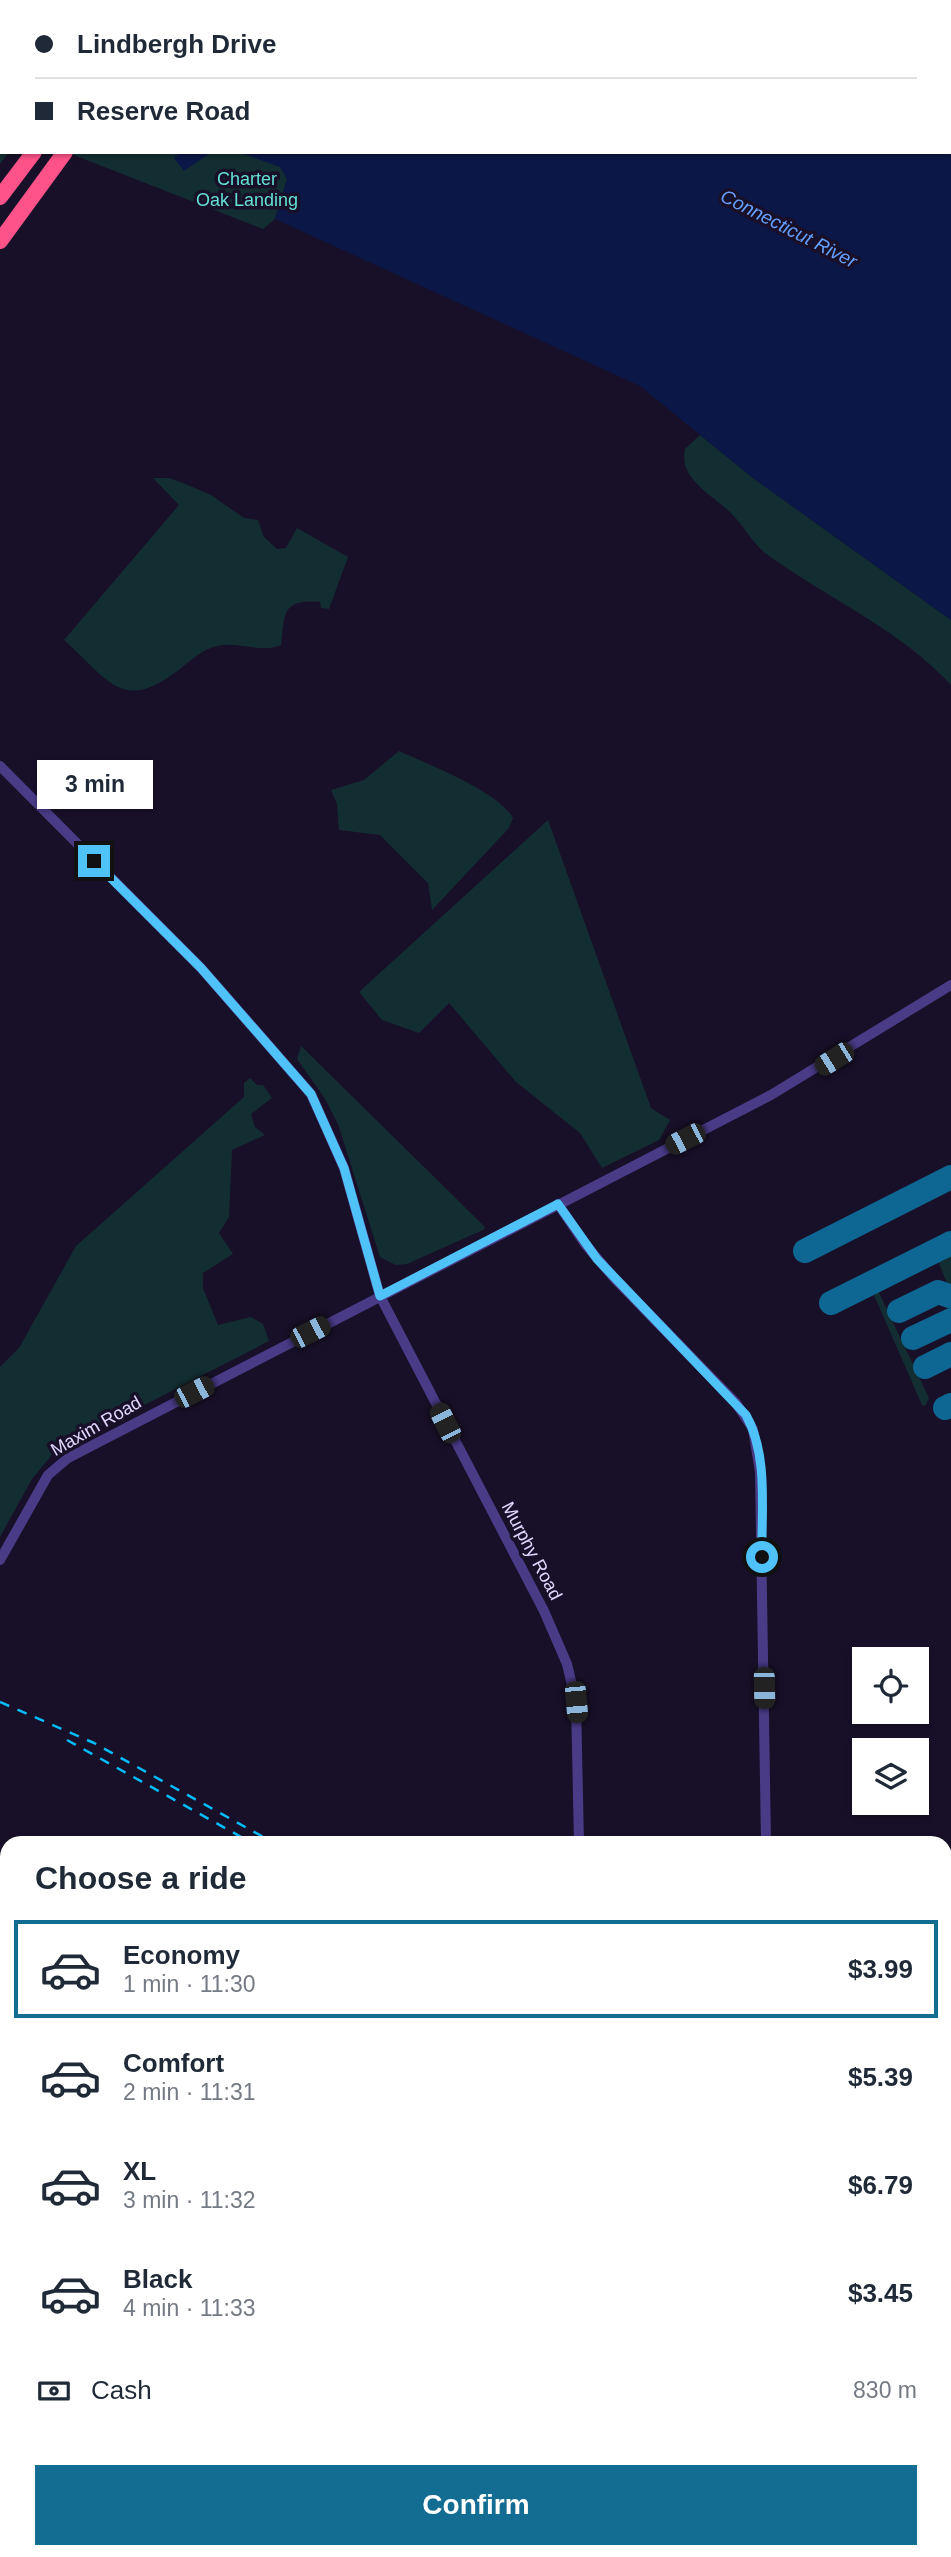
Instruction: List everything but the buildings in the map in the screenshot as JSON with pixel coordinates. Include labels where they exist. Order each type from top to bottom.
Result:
[{"type":"highway","points":[[0,197],[32,154]]},
{"type":"highway","points":[[0,229],[62,157]]},
{"type":"highway","points":[[0,241],[62,157]]},
{"type":"street","name":"Murphy Road","points":[[0,766],[201,968],[311,1094],[344,1168],[380,1296],[544,1611],[567,1664],[577,1722],[579,1836]]},
{"type":"street","name":"Maxim Road","points":[[0,1560],[48,1475],[68,1458],[790,1084],[951,985]]},
{"type":"street","points":[[558,1204],[597,1259],[736,1403],[754,1429],[760,1472],[766,1836]]},
{"type":"green space","points":[[0,154],[8,154],[0,164]]},
{"type":"green space","name":"Charter Oak Landing","points":[[71,154],[244,154],[280,166],[287,179],[275,219],[263,229]]},
{"type":"green space","points":[[700,435],[753,478],[951,620],[951,685],[931,665],[887,631],[762,550],[734,516],[691,477],[684,459],[685,449]]},
{"type":"green space","points":[[153,478],[169,478],[183,483],[211,495],[244,518],[258,520],[264,537],[277,549],[286,548],[297,528],[348,557],[329,609],[321,608],[320,602],[298,603],[287,611],[281,645],[266,648],[233,645],[212,647],[160,682],[144,689],[118,687],[106,679],[64,640],[179,505]]},
{"type":"green space","points":[[399,751],[478,788],[505,808],[513,818],[509,828],[432,910],[428,883],[380,835],[339,830],[337,804],[331,790],[364,780]]},
{"type":"green space","points":[[548,820],[651,1108],[670,1120],[659,1140],[602,1168],[580,1133],[516,1082],[449,1003],[419,1033],[382,1020],[359,992]]},
{"type":"green space","points":[[301,1046],[485,1229],[407,1264],[396,1265],[380,1257],[338,1124],[324,1097],[297,1059]]},
{"type":"green space","points":[[250,1078],[257,1085],[263,1085],[272,1098],[251,1114],[255,1127],[265,1135],[232,1150],[229,1217],[219,1233],[233,1254],[203,1273],[203,1288],[218,1325],[251,1317],[263,1324],[269,1341],[55,1451],[32,1479],[0,1537],[0,1367],[19,1348],[76,1246],[244,1097],[244,1083]]},
{"type":"green space","points":[[951,1252],[951,1293],[938,1261]]},
{"type":"green space","points":[[878,1291],[929,1398],[925,1406],[922,1405],[874,1295]]},
{"type":"water","points":[[179,154],[209,154],[184,171],[174,158]]},
{"type":"water","name":"Connecticut River","points":[[244,154],[951,154],[951,620],[753,478],[640,386],[275,219],[287,179],[280,167]]},
{"type":"taxiway","points":[[805,1251],[951,1177]]},
{"type":"taxiway","points":[[831,1303],[951,1243]]},
{"type":"taxiway","points":[[899,1311],[938,1292],[949,1296]]},
{"type":"taxiway","points":[[913,1338],[951,1320]]},
{"type":"taxiway","points":[[925,1367],[951,1354]]},
{"type":"taxiway","points":[[945,1408],[951,1405]]},
{"type":"railway","points":[[0,1702],[94,1743],[261,1836]]},
{"type":"railway","points":[[67,1740],[239,1836]]},
{"type":"route","points":[[94,861],[201,968],[311,1094],[330,1131],[344,1168],[380,1296],[558,1204],[597,1259],[746,1415],[754,1429],[759,1454],[762,1557]]}]
